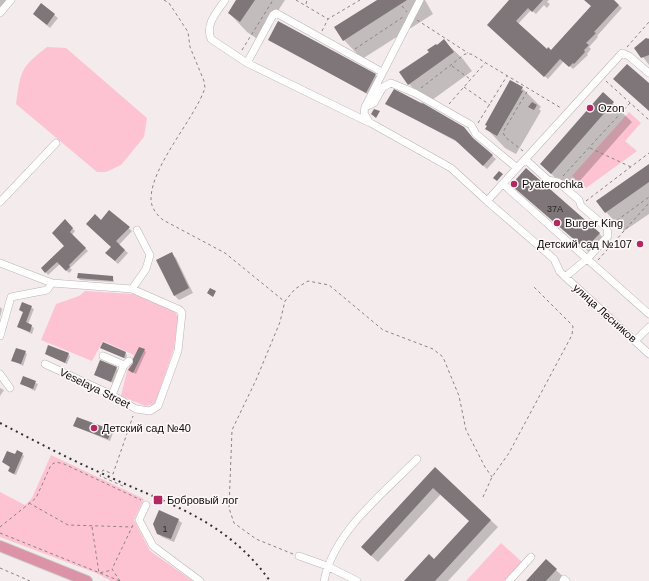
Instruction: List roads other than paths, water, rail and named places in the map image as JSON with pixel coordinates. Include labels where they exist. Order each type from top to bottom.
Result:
[{"type":"highway","points":[[0,546],[87,581]]},
{"type":"street","points":[[0,14],[11,0]]},
{"type":"street","name":"улица Лесников","points":[[225,0],[209,24],[211,39],[247,63],[369,122],[451,168],[554,259],[562,274],[649,354]]},
{"type":"street","points":[[369,122],[364,113],[365,107],[410,15],[420,0]]},
{"type":"street","points":[[247,63],[273,15],[276,13],[382,72]]},
{"type":"street","points":[[488,201],[600,75],[622,53],[629,56],[648,70]]},
{"type":"street","points":[[365,107],[374,102],[383,87],[391,83],[415,93],[472,125],[476,134],[517,168]]},
{"type":"street","points":[[0,202],[56,143]]},
{"type":"street","points":[[526,157],[548,180],[558,182],[579,200],[581,206],[606,228],[608,236],[588,258],[562,274]]},
{"type":"street","points":[[503,184],[588,258],[649,314]]},
{"type":"street","points":[[0,263],[52,283],[132,290],[146,269],[150,255],[136,230]]},
{"type":"street","points":[[0,336],[11,297],[47,290],[52,283]]},
{"type":"street","name":"Veselaya Street","points":[[45,364],[112,395],[136,409],[150,411],[158,406],[178,351],[182,314],[180,310],[132,290]]},
{"type":"street","points":[[635,341],[649,327]]},
{"type":"street","points":[[103,356],[126,363],[112,395]]},
{"type":"street","points":[[0,374],[10,388]]},
{"type":"street","points":[[324,581],[327,566],[355,522],[417,459]]},
{"type":"street","points":[[146,506],[139,520],[153,546],[200,581]]},
{"type":"street","points":[[300,556],[327,566],[357,581]]},
{"type":"street","points":[[510,581],[531,557]]},
{"type":"street","points":[[563,581],[564,579],[566,581]]},
{"type":"railway","points":[[0,423],[50,449],[171,504],[214,527],[234,542],[270,581]]},
{"type":"place","name":"Ozon","points":[[590,108]]},
{"type":"place","name":"Pyaterochka","points":[[514,184]]},
{"type":"place","name":"Burger King","points":[[557,223]]},
{"type":"place","name":"Детский сад №107","points":[[640,244]]},
{"type":"place","name":"Детский сад №40","points":[[94,428]]},
{"type":"place","name":"Бобровый лог","points":[[158,500]]}]
